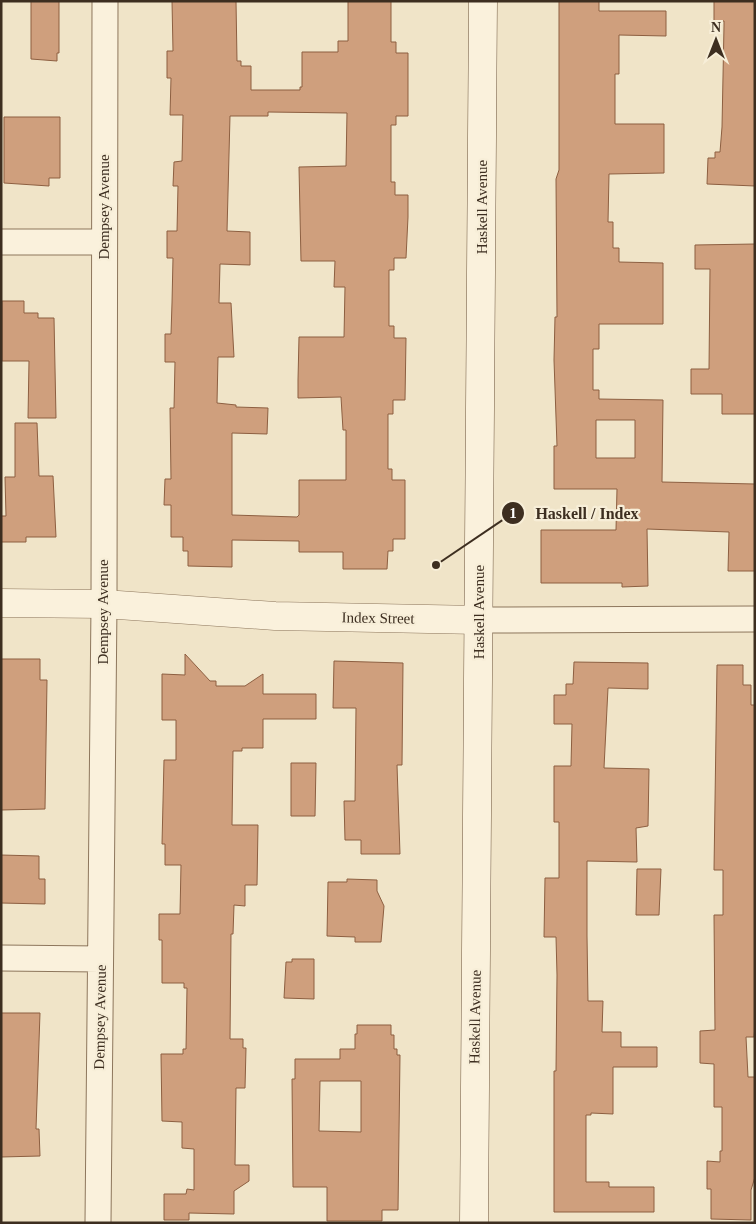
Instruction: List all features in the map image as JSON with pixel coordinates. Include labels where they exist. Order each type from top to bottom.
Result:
[{"type":"main road","name":"Haskell Avenue","points":[[474,1223],[483,1]]},
{"type":"main road","name":"Index Street","points":[[1,604],[104,604],[275,616],[479,620]]},
{"type":"street","name":"Dempsey Avenue","points":[[98,1223],[104,604],[105,1]]},
{"type":"street","points":[[1,242],[104,242]]},
{"type":"street","name":"Index Street","points":[[479,620],[755,619]]},
{"type":"street","points":[[1,958],[100,959]]},
{"type":"building","points":[[31,1],[59,1],[59,53],[57,53],[57,61],[31,59]]},
{"type":"building","points":[[172,1],[236,1],[237,61],[241,61],[241,66],[251,66],[251,90],[300,90],[300,87],[302,87],[302,52],[338,52],[338,41],[348,41],[348,1],[391,1],[391,42],[396,42],[396,53],[408,53],[408,116],[396,116],[396,125],[391,125],[391,182],[395,182],[395,195],[408,195],[408,217],[406,258],[394,258],[394,270],[389,270],[389,326],[394,326],[394,338],[406,338],[405,400],[393,400],[393,414],[388,414],[388,469],[392,469],[392,480],[405,480],[405,539],[393,539],[393,551],[388,551],[387,569],[343,569],[343,552],[299,552],[299,541],[232,540],[232,567],[188,566],[188,551],[183,551],[183,537],[171,537],[171,505],[164,505],[165,479],[171,479],[170,408],[174,408],[175,362],[165,362],[165,334],[171,334],[173,258],[167,258],[167,231],[177,231],[178,186],[173,186],[174,162],[182,161],[183,115],[170,115],[171,78],[167,78],[167,51],[173,51]],"holes":[[[268,112],[347,113],[346,166],[299,167],[301,261],[335,261],[334,287],[345,287],[344,337],[299,337],[298,380],[298,398],[341,397],[343,430],[346,430],[346,480],[299,480],[299,515],[297,517],[232,515],[232,433],[267,434],[268,408],[236,407],[236,405],[217,403],[218,357],[234,357],[231,303],[219,303],[220,264],[250,265],[250,232],[227,231],[230,116],[268,116]]]},
{"type":"building","points":[[559,1],[599,1],[599,11],[666,11],[666,36],[619,35],[619,74],[615,74],[615,124],[664,124],[664,173],[609,174],[608,222],[613,222],[613,248],[619,248],[619,262],[663,263],[663,324],[599,324],[599,349],[593,349],[593,390],[599,390],[599,399],[663,400],[662,482],[755,484],[755,571],[728,571],[729,532],[647,529],[648,586],[622,587],[622,583],[541,583],[541,530],[616,530],[617,489],[554,489],[554,446],[557,446],[554,360],[555,317],[557,317],[556,179],[559,170]],"holes":[[[596,420],[635,420],[635,458],[596,458]]]},
{"type":"building","points":[[714,1],[755,1],[755,186],[707,184],[708,158],[715,158],[715,152],[720,152],[722,127],[724,21],[714,21]]},
{"type":"building","points":[[4,117],[60,117],[60,178],[49,178],[49,186],[4,183]]},
{"type":"building","points":[[755,244],[755,414],[722,414],[722,394],[691,394],[691,369],[709,369],[710,269],[695,269],[695,245]]},
{"type":"building","points":[[2,301],[24,301],[24,313],[38,313],[38,318],[54,318],[56,418],[28,418],[29,361],[2,361]]},
{"type":"building","points":[[15,423],[37,423],[39,476],[53,476],[56,537],[26,537],[26,542],[1,542],[1,516],[6,516],[5,477],[15,477]]},
{"type":"building","points":[[185,654],[210,681],[216,681],[216,686],[245,686],[263,674],[263,694],[316,694],[316,719],[263,719],[263,748],[242,748],[242,751],[233,751],[232,825],[258,825],[257,885],[245,885],[245,906],[234,905],[233,934],[231,934],[230,1039],[243,1039],[243,1048],[246,1048],[245,1088],[236,1088],[235,1165],[249,1165],[249,1181],[234,1191],[234,1214],[189,1213],[189,1220],[164,1220],[164,1194],[186,1194],[187,1189],[194,1190],[194,1149],[182,1148],[182,1122],[162,1121],[161,1054],[183,1054],[183,1049],[186,1049],[187,988],[184,988],[184,983],[162,983],[162,940],[159,940],[159,914],[180,914],[181,865],[165,865],[165,844],[162,844],[164,760],[176,760],[176,720],[162,720],[162,674],[185,675]]},
{"type":"building","points":[[1,659],[40,659],[40,680],[47,680],[45,809],[1,810]]},
{"type":"building","points":[[334,661],[403,663],[402,765],[397,765],[400,854],[361,854],[361,840],[345,840],[344,801],[355,801],[356,708],[333,708]]},
{"type":"building","points":[[574,662],[648,663],[648,689],[608,688],[604,768],[649,769],[648,826],[636,828],[637,862],[587,861],[588,1001],[603,1001],[602,1032],[621,1032],[621,1047],[657,1047],[657,1067],[613,1067],[613,1114],[591,1113],[591,1115],[586,1115],[586,1182],[609,1182],[609,1187],[654,1187],[654,1212],[554,1212],[556,937],[544,937],[545,878],[559,878],[559,822],[554,822],[554,766],[571,766],[572,724],[554,724],[554,695],[566,695],[566,684],[573,684]]},
{"type":"building","points":[[717,665],[743,665],[743,685],[751,685],[751,705],[755,705],[755,1026],[754,1037],[746,1037],[748,1077],[755,1077],[755,1177],[751,1190],[751,1220],[711,1219],[711,1189],[707,1189],[707,1161],[720,1162],[720,1151],[722,1151],[722,1107],[714,1107],[714,1064],[700,1063],[700,1031],[715,1030],[714,915],[723,915],[723,870],[714,870]]},
{"type":"building","points":[[291,763],[316,763],[315,816],[291,816]]},
{"type":"building","points":[[1,855],[39,856],[39,879],[45,879],[45,904],[1,903]]},
{"type":"building","points":[[637,869],[661,869],[659,915],[636,915]]},
{"type":"building","points":[[347,879],[377,880],[377,891],[384,906],[381,942],[355,942],[355,937],[327,936],[328,882],[347,882]]},
{"type":"building","points":[[292,959],[314,959],[314,999],[284,998],[286,962],[292,962]]},
{"type":"building","points":[[1,1013],[40,1013],[36,1129],[39,1129],[40,1156],[1,1157]]},
{"type":"building","points":[[357,1025],[391,1025],[391,1035],[394,1035],[394,1049],[397,1049],[397,1055],[400,1055],[398,1210],[382,1210],[382,1221],[327,1221],[327,1187],[293,1187],[292,1079],[295,1079],[295,1059],[340,1059],[340,1049],[355,1049],[355,1034],[357,1034]],"holes":[[[320,1081],[361,1081],[361,1132],[319,1131]]]},
{"type":"place","name":"Haskell / Index","points":[[436,565]]}]
